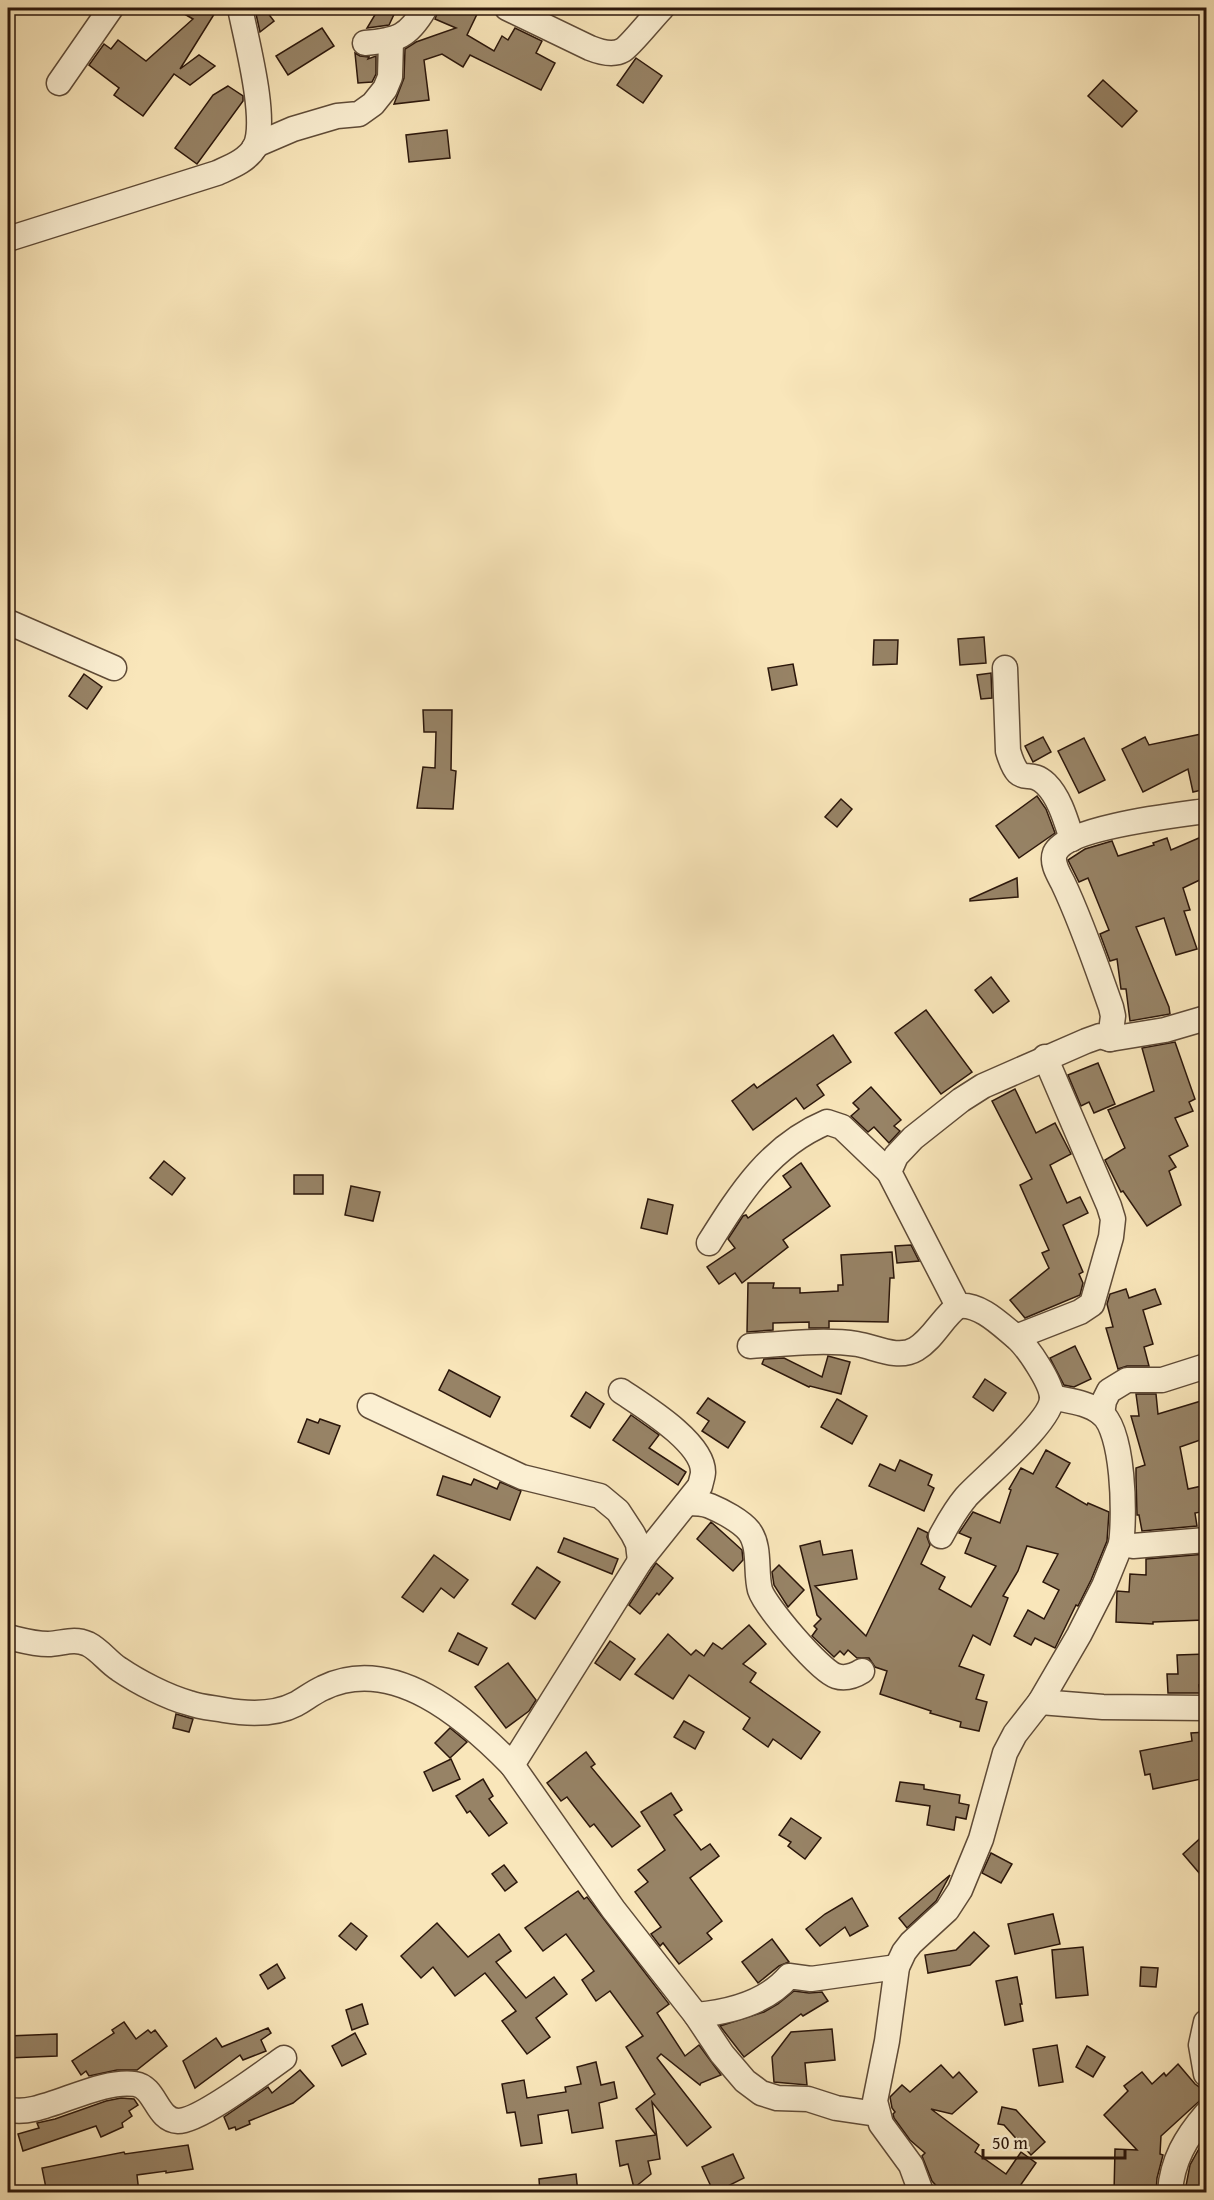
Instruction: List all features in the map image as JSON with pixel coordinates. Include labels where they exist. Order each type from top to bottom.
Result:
[{"type":"street","points":[[59,83],[111,8]]},
{"type":"street","points":[[240,8],[258,106],[260,128],[254,148]]},
{"type":"street","points":[[365,43],[391,40],[406,32],[418,20],[425,8]]},
{"type":"street","points":[[507,8],[590,48],[613,53],[623,50],[662,8]]},
{"type":"street","points":[[8,238],[217,173],[240,163],[254,148],[267,139],[292,129],[338,116],[359,114],[373,104],[390,77],[391,40]]},
{"type":"street","points":[[8,622],[114,668]]},
{"type":"street","points":[[1005,668],[1008,751],[1012,764],[1022,777],[1035,777],[1051,790],[1065,816],[1072,839]]},
{"type":"street","points":[[1110,1039],[1113,1016],[1111,1007],[1078,915],[1054,862],[1056,851],[1072,839],[1125,823],[1206,811]]},
{"type":"street","points":[[889,1172],[896,1156],[913,1138],[961,1100],[983,1086],[1045,1057],[1100,1036],[1110,1039],[1165,1030],[1206,1018]]},
{"type":"street","points":[[1016,1337],[1080,1312],[1092,1304],[1111,1237],[1113,1219],[1045,1057]]},
{"type":"street","points":[[709,1243],[738,1197],[761,1168],[779,1151],[813,1127],[827,1122],[842,1127],[889,1172],[958,1306]]},
{"type":"street","points":[[750,1346],[855,1344],[901,1354],[910,1352],[924,1343],[949,1313],[958,1306],[965,1305],[997,1321],[1025,1345],[1042,1372],[1052,1397],[1047,1413],[965,1498],[941,1536]]},
{"type":"street","points":[[1102,1414],[1104,1401],[1109,1391],[1127,1380],[1162,1380],[1206,1366]]},
{"type":"street","points":[[512,1765],[640,1561],[700,1486],[703,1471],[701,1461],[671,1425],[621,1391]]},
{"type":"street","points":[[921,2193],[911,2165],[881,2124],[875,2101],[887,2041],[897,1967],[904,1952],[947,1910],[960,1890],[981,1839],[1005,1754],[1016,1734],[1040,1702],[1104,1586],[1121,1544],[1124,1525],[1121,1472],[1111,1426],[1102,1414],[1086,1404],[1052,1397]]},
{"type":"street","points":[[370,1406],[522,1477],[600,1496],[618,1511],[633,1534],[638,1544],[640,1561]]},
{"type":"street","points":[[687,1503],[709,1505],[743,1525],[749,1532],[756,1547],[760,1591],[768,1605],[815,1661],[838,1677],[848,1677],[862,1671]]},
{"type":"street","points":[[1121,1544],[1133,1546],[1206,1540]]},
{"type":"street","points":[[8,1637],[50,1644],[76,1640],[93,1648],[119,1669],[139,1681],[188,1703],[228,1710],[267,1712],[293,1705],[324,1687],[353,1679],[385,1680],[402,1685],[444,1705],[493,1745],[512,1765],[613,1909],[696,2015],[722,2054],[745,2081],[761,2093],[777,2098],[808,2098],[836,2108],[877,2114]]},
{"type":"street","points":[[1040,1702],[1103,1707],[1206,1708]]},
{"type":"street","points":[[696,2015],[716,2013],[762,1999],[789,1976],[812,1979],[897,1967]]},
{"type":"street","points":[[1206,2022],[1201,2045],[1206,2074]]},
{"type":"street","points":[[8,2109],[15,2112],[29,2111],[100,2087],[138,2084],[148,2092],[165,2116],[178,2121],[209,2108],[284,2058]]},
{"type":"street","points":[[1170,2193],[1171,2178],[1181,2148],[1206,2115]]},
{"type":"building","points":[[174,8],[218,8],[180,69],[199,55],[215,66],[190,85],[174,74],[143,116],[114,95],[119,88],[89,65],[104,44],[111,49],[118,40],[146,61],[193,19]]},
{"type":"building","points":[[264,8],[274,21],[260,32],[256,14]]},
{"type":"building","points":[[379,8],[397,8],[389,25],[367,28]]},
{"type":"building","points":[[439,8],[480,8],[467,35],[494,51],[502,36],[508,40],[515,28],[542,41],[536,53],[555,63],[541,90],[470,55],[463,67],[442,54],[424,60],[429,100],[394,104],[404,78],[405,49],[416,42],[456,28],[435,19]]},
{"type":"building","points":[[322,28],[334,46],[288,75],[276,56]]},
{"type":"building","points":[[355,53],[369,57],[368,59],[376,56],[376,74],[372,82],[358,83]]},
{"type":"building","points":[[636,58],[662,76],[643,103],[617,85]]},
{"type":"building","points":[[1103,80],[1137,111],[1122,127],[1088,96]]},
{"type":"building","points":[[228,86],[243,96],[243,101],[197,164],[175,148],[213,95]]},
{"type":"building","points":[[447,130],[450,158],[409,162],[406,135]]},
{"type":"building","points":[[984,637],[986,663],[960,665],[958,639]]},
{"type":"building","points":[[874,640],[898,640],[897,664],[873,665]]},
{"type":"building","points":[[793,664],[797,685],[772,690],[768,668]]},
{"type":"building","points":[[991,673],[992,698],[981,699],[977,675]]},
{"type":"building","points":[[84,674],[102,687],[87,709],[69,696]]},
{"type":"building","points":[[423,710],[452,710],[451,770],[456,771],[453,809],[417,808],[423,767],[435,768],[436,732],[424,732]]},
{"type":"building","points":[[1206,733],[1206,789],[1193,792],[1188,769],[1143,792],[1122,749],[1145,737],[1149,745]]},
{"type":"building","points":[[1043,737],[1051,752],[1033,762],[1025,746]]},
{"type":"building","points":[[1084,738],[1105,780],[1079,793],[1058,751]]},
{"type":"building","points":[[1037,796],[1046,809],[1055,833],[1019,858],[996,826]]},
{"type":"building","points":[[841,799],[852,809],[837,827],[825,817]]},
{"type":"building","points":[[1206,835],[1206,877],[1183,888],[1190,910],[1184,911],[1197,949],[1176,955],[1164,918],[1136,927],[1170,1014],[1130,1021],[1126,989],[1121,989],[1117,959],[1110,961],[1100,934],[1109,930],[1088,878],[1079,882],[1068,860],[1085,849],[1112,841],[1118,856],[1154,845],[1153,843],[1167,838],[1171,850]]},
{"type":"building","points":[[1017,878],[1018,897],[970,901],[970,899]]},
{"type":"building","points":[[991,977],[1009,1001],[993,1013],[975,990]]},
{"type":"building","points":[[926,1010],[972,1072],[941,1094],[895,1033]]},
{"type":"building","points":[[833,1035],[851,1062],[817,1085],[824,1095],[804,1109],[796,1098],[753,1130],[732,1101],[754,1084],[757,1088]]},
{"type":"building","points":[[1175,1042],[1195,1099],[1189,1102],[1193,1111],[1175,1118],[1188,1146],[1169,1156],[1176,1167],[1169,1171],[1181,1205],[1147,1226],[1123,1191],[1121,1192],[1105,1160],[1125,1148],[1108,1110],[1154,1091],[1142,1048]]},
{"type":"building","points":[[1098,1063],[1115,1104],[1094,1113],[1089,1102],[1081,1106],[1068,1075]]},
{"type":"building","points":[[871,1087],[901,1120],[894,1126],[900,1131],[889,1143],[874,1127],[868,1132],[851,1116],[859,1109],[853,1103]]},
{"type":"building","points":[[1015,1089],[1036,1133],[1055,1123],[1071,1154],[1050,1165],[1067,1203],[1080,1197],[1088,1213],[1063,1225],[1083,1272],[1079,1274],[1083,1283],[1080,1295],[1025,1318],[1010,1300],[1049,1268],[1042,1253],[1049,1250],[1020,1185],[1032,1179],[992,1101]]},
{"type":"building","points":[[164,1161],[185,1178],[172,1195],[150,1178]]},
{"type":"building","points":[[801,1163],[830,1206],[783,1240],[788,1247],[742,1283],[735,1273],[719,1284],[707,1267],[735,1248],[728,1239],[743,1216],[746,1215],[748,1218],[791,1187],[783,1176]]},
{"type":"building","points":[[294,1175],[323,1175],[323,1194],[294,1194]]},
{"type":"building","points":[[351,1186],[380,1192],[373,1221],[345,1215]]},
{"type":"building","points":[[648,1199],[673,1205],[667,1234],[641,1228]]},
{"type":"building","points":[[911,1245],[919,1261],[897,1263],[895,1246]]},
{"type":"building","points":[[892,1252],[894,1278],[890,1278],[888,1322],[829,1321],[829,1328],[809,1328],[809,1322],[773,1323],[773,1330],[747,1332],[748,1283],[774,1283],[773,1288],[800,1288],[800,1293],[838,1291],[838,1285],[843,1285],[841,1255]]},
{"type":"building","points":[[1126,1289],[1129,1298],[1155,1289],[1161,1304],[1143,1310],[1153,1344],[1144,1347],[1149,1366],[1127,1366],[1118,1369],[1106,1328],[1113,1327],[1107,1304],[1110,1294]]},
{"type":"building","points":[[1075,1346],[1091,1379],[1074,1387],[1064,1385],[1050,1358]]},
{"type":"building","points":[[828,1356],[850,1362],[841,1394],[809,1387],[762,1364],[764,1359],[784,1358],[822,1377]]},
{"type":"building","points":[[449,1370],[500,1397],[490,1417],[439,1390]]},
{"type":"building","points":[[985,1379],[1006,1393],[993,1411],[973,1397]]},
{"type":"building","points":[[586,1392],[604,1404],[590,1428],[571,1416]]},
{"type":"building","points":[[1136,1394],[1156,1394],[1158,1414],[1201,1401],[1206,1420],[1206,1438],[1180,1447],[1188,1489],[1202,1486],[1206,1511],[1195,1513],[1197,1526],[1142,1531],[1139,1515],[1137,1515],[1136,1468],[1145,1465],[1131,1416],[1139,1416]]},
{"type":"building","points":[[708,1398],[745,1422],[728,1448],[702,1431],[709,1421],[697,1413]]},
{"type":"building","points":[[837,1399],[867,1416],[852,1444],[821,1427]]},
{"type":"building","points":[[631,1415],[659,1435],[649,1448],[686,1472],[678,1485],[613,1440]]},
{"type":"building","points":[[307,1419],[318,1423],[320,1419],[340,1426],[329,1454],[298,1442]]},
{"type":"building","points":[[1046,1450],[1070,1463],[1056,1487],[1087,1505],[1088,1503],[1109,1512],[1107,1541],[1091,1580],[1055,1648],[1035,1638],[1031,1645],[1014,1636],[1028,1610],[1044,1619],[1059,1590],[1043,1582],[1058,1554],[1027,1546],[1018,1571],[1003,1596],[1008,1598],[990,1645],[973,1635],[959,1666],[984,1675],[976,1699],[987,1702],[979,1731],[960,1727],[961,1722],[880,1694],[887,1671],[875,1667],[869,1658],[857,1658],[848,1650],[844,1655],[840,1651],[834,1657],[812,1636],[817,1629],[814,1626],[821,1619],[817,1615],[800,1546],[820,1541],[823,1555],[852,1550],[857,1579],[815,1586],[866,1636],[918,1528],[928,1533],[930,1545],[921,1564],[945,1577],[939,1589],[971,1607],[996,1566],[965,1553],[971,1538],[959,1533],[973,1512],[1000,1523],[1011,1490],[1009,1489],[1021,1468],[1033,1474]]},
{"type":"building","points":[[900,1460],[932,1475],[928,1485],[934,1488],[924,1511],[869,1486],[880,1464],[895,1471]]},
{"type":"building","points":[[443,1476],[471,1485],[474,1479],[497,1489],[500,1482],[521,1491],[510,1520],[437,1495]]},
{"type":"building","points":[[711,1522],[742,1550],[743,1560],[733,1571],[697,1539]]},
{"type":"building","points":[[564,1538],[618,1559],[612,1574],[558,1552]]},
{"type":"building","points":[[1206,1554],[1204,1620],[1153,1622],[1153,1624],[1116,1622],[1117,1591],[1129,1592],[1130,1574],[1146,1575],[1146,1559]]},
{"type":"building","points":[[434,1555],[468,1580],[454,1598],[441,1588],[423,1612],[402,1597]]},
{"type":"building","points":[[656,1563],[673,1578],[640,1614],[629,1605]]},
{"type":"building","points":[[779,1565],[804,1590],[788,1607],[774,1585],[772,1572]]},
{"type":"building","points":[[537,1567],[560,1582],[535,1619],[512,1604]]},
{"type":"building","points":[[749,1625],[766,1644],[743,1664],[756,1673],[750,1682],[820,1732],[801,1759],[773,1739],[768,1747],[743,1729],[750,1718],[689,1675],[673,1699],[635,1674],[668,1634],[691,1655],[696,1650],[704,1656],[713,1643],[722,1649]]},
{"type":"building","points":[[458,1633],[487,1648],[478,1665],[449,1651]]},
{"type":"building","points":[[610,1641],[635,1659],[620,1680],[595,1663]]},
{"type":"building","points":[[1206,1654],[1206,1684],[1199,1685],[1200,1693],[1168,1693],[1167,1674],[1178,1674],[1177,1655]]},
{"type":"building","points":[[508,1663],[536,1700],[529,1711],[506,1728],[475,1687]]},
{"type":"building","points":[[176,1714],[193,1719],[189,1732],[173,1728]]},
{"type":"building","points":[[684,1721],[704,1732],[695,1749],[674,1737]]},
{"type":"building","points":[[450,1728],[467,1742],[450,1758],[435,1743]]},
{"type":"building","points":[[1206,1732],[1206,1778],[1153,1789],[1150,1774],[1145,1775],[1140,1751],[1192,1741],[1191,1733]]},
{"type":"building","points":[[586,1752],[595,1764],[591,1767],[640,1826],[612,1847],[594,1824],[590,1827],[567,1797],[561,1801],[547,1783]]},
{"type":"building","points":[[451,1759],[460,1779],[433,1791],[424,1772]]},
{"type":"building","points":[[483,1779],[493,1796],[489,1799],[507,1823],[489,1836],[470,1811],[467,1813],[456,1796]]},
{"type":"building","points":[[900,1782],[924,1785],[924,1789],[960,1795],[959,1803],[969,1805],[966,1819],[956,1817],[954,1830],[927,1825],[930,1806],[896,1801]]},
{"type":"building","points":[[671,1793],[682,1810],[674,1815],[701,1850],[710,1844],[719,1856],[690,1878],[722,1921],[707,1933],[712,1939],[679,1964],[663,1943],[660,1946],[651,1934],[661,1927],[635,1892],[648,1882],[638,1870],[665,1850],[641,1812]]},
{"type":"building","points":[[791,1818],[821,1838],[805,1859],[788,1846],[791,1842],[779,1835]]},
{"type":"building","points":[[1206,1833],[1206,1881],[1183,1854]]},
{"type":"building","points":[[991,1853],[1012,1864],[1001,1883],[982,1873]]},
{"type":"building","points":[[504,1865],[517,1882],[505,1891],[492,1874]]},
{"type":"building","points":[[950,1875],[936,1901],[907,1928],[899,1918]]},
{"type":"building","points":[[578,1891],[584,1899],[587,1897],[669,2004],[657,2013],[685,2056],[699,2045],[721,2075],[700,2085],[661,2054],[657,2058],[711,2127],[687,2146],[652,2102],[660,2159],[648,2161],[651,2174],[634,2188],[628,2164],[620,2166],[616,2141],[656,2135],[636,2109],[655,2094],[626,2047],[643,2036],[610,1991],[596,2001],[582,1980],[594,1971],[566,1934],[543,1951],[525,1928]]},
{"type":"building","points":[[852,1898],[868,1926],[850,1936],[845,1927],[820,1946],[806,1929],[825,1914]]},
{"type":"building","points":[[1053,1914],[1060,1944],[1015,1954],[1008,1924]]},
{"type":"building","points":[[351,1923],[367,1936],[356,1950],[339,1936]]},
{"type":"building","points":[[437,1923],[468,1957],[499,1934],[511,1951],[496,1962],[526,1998],[554,1977],[567,1994],[536,2018],[550,2037],[527,2054],[502,2021],[516,2011],[485,1973],[455,1996],[433,1967],[421,1978],[401,1956]]},
{"type":"building","points":[[974,1932],[989,1946],[970,1965],[928,1973],[925,1955],[956,1950]]},
{"type":"building","points":[[772,1939],[789,1962],[779,1966],[758,1983],[742,1962]]},
{"type":"building","points":[[1083,1947],[1088,1995],[1056,1998],[1052,1950]]},
{"type":"building","points":[[277,1964],[285,1978],[268,1989],[260,1975]]},
{"type":"building","points":[[1141,1967],[1158,1968],[1156,1987],[1140,1986]]},
{"type":"building","points":[[1017,1977],[1023,2021],[1005,2025],[996,1981]]},
{"type":"building","points":[[794,1991],[822,1992],[828,2001],[803,2016],[801,2014],[744,2057],[720,2026],[764,2012]]},
{"type":"building","points":[[362,2004],[368,2024],[352,2030],[346,2010]]},
{"type":"building","points":[[124,2022],[136,2039],[148,2030],[151,2033],[155,2030],[167,2046],[137,2070],[117,2070],[89,2076],[86,2071],[81,2075],[72,2061],[114,2033],[112,2030]]},
{"type":"building","points":[[268,2028],[271,2033],[261,2040],[266,2051],[243,2060],[240,2055],[195,2088],[183,2061],[216,2038],[222,2047]]},
{"type":"building","points":[[832,2029],[835,2060],[805,2063],[807,2085],[774,2082],[772,2057],[791,2032]]},
{"type":"building","points":[[355,2033],[366,2054],[342,2066],[332,2046]]},
{"type":"building","points":[[57,2034],[57,2056],[8,2058],[8,2036]]},
{"type":"building","points":[[1057,2045],[1063,2082],[1039,2086],[1033,2049]]},
{"type":"building","points":[[1087,2046],[1105,2057],[1093,2077],[1076,2067]]},
{"type":"building","points":[[596,2062],[601,2085],[614,2082],[617,2098],[599,2103],[603,2128],[572,2133],[568,2110],[538,2115],[542,2143],[521,2146],[515,2112],[507,2113],[502,2084],[524,2080],[527,2098],[566,2092],[565,2087],[581,2084],[577,2067]]},
{"type":"building","points":[[1178,2064],[1195,2084],[1206,2092],[1206,2095],[1161,2136],[1160,2154],[1163,2155],[1156,2193],[1114,2193],[1115,2149],[1137,2150],[1104,2115],[1128,2091],[1124,2086],[1142,2072],[1152,2084],[1164,2073],[1166,2076]]},
{"type":"building","points":[[941,2065],[953,2078],[959,2072],[977,2092],[952,2114],[931,2109],[979,2145],[975,2152],[1006,2174],[1021,2152],[1036,2163],[1015,2193],[943,2193],[932,2181],[922,2156],[925,2153],[910,2140],[894,2118],[895,2112],[890,2097],[902,2085],[910,2092]]},
{"type":"building","points":[[300,2070],[314,2086],[293,2103],[249,2121],[250,2124],[236,2130],[235,2127],[229,2129],[224,2117],[268,2087],[272,2093]]},
{"type":"building","points":[[121,2098],[134,2099],[138,2105],[129,2111],[132,2116],[122,2123],[123,2127],[101,2137],[96,2126],[23,2151],[18,2134],[39,2128],[37,2123]]},
{"type":"building","points":[[1002,2107],[1016,2110],[1045,2142],[1031,2155],[1004,2125],[998,2124]]},
{"type":"building","points":[[1206,2136],[1206,2193],[1185,2191],[1190,2165]]},
{"type":"building","points":[[188,2145],[193,2169],[137,2175],[139,2193],[47,2193],[42,2168],[124,2152],[125,2154]]},
{"type":"building","points":[[733,2154],[744,2178],[714,2193],[702,2167]]},
{"type":"building","points":[[576,2174],[578,2193],[540,2193],[539,2179]]}]
